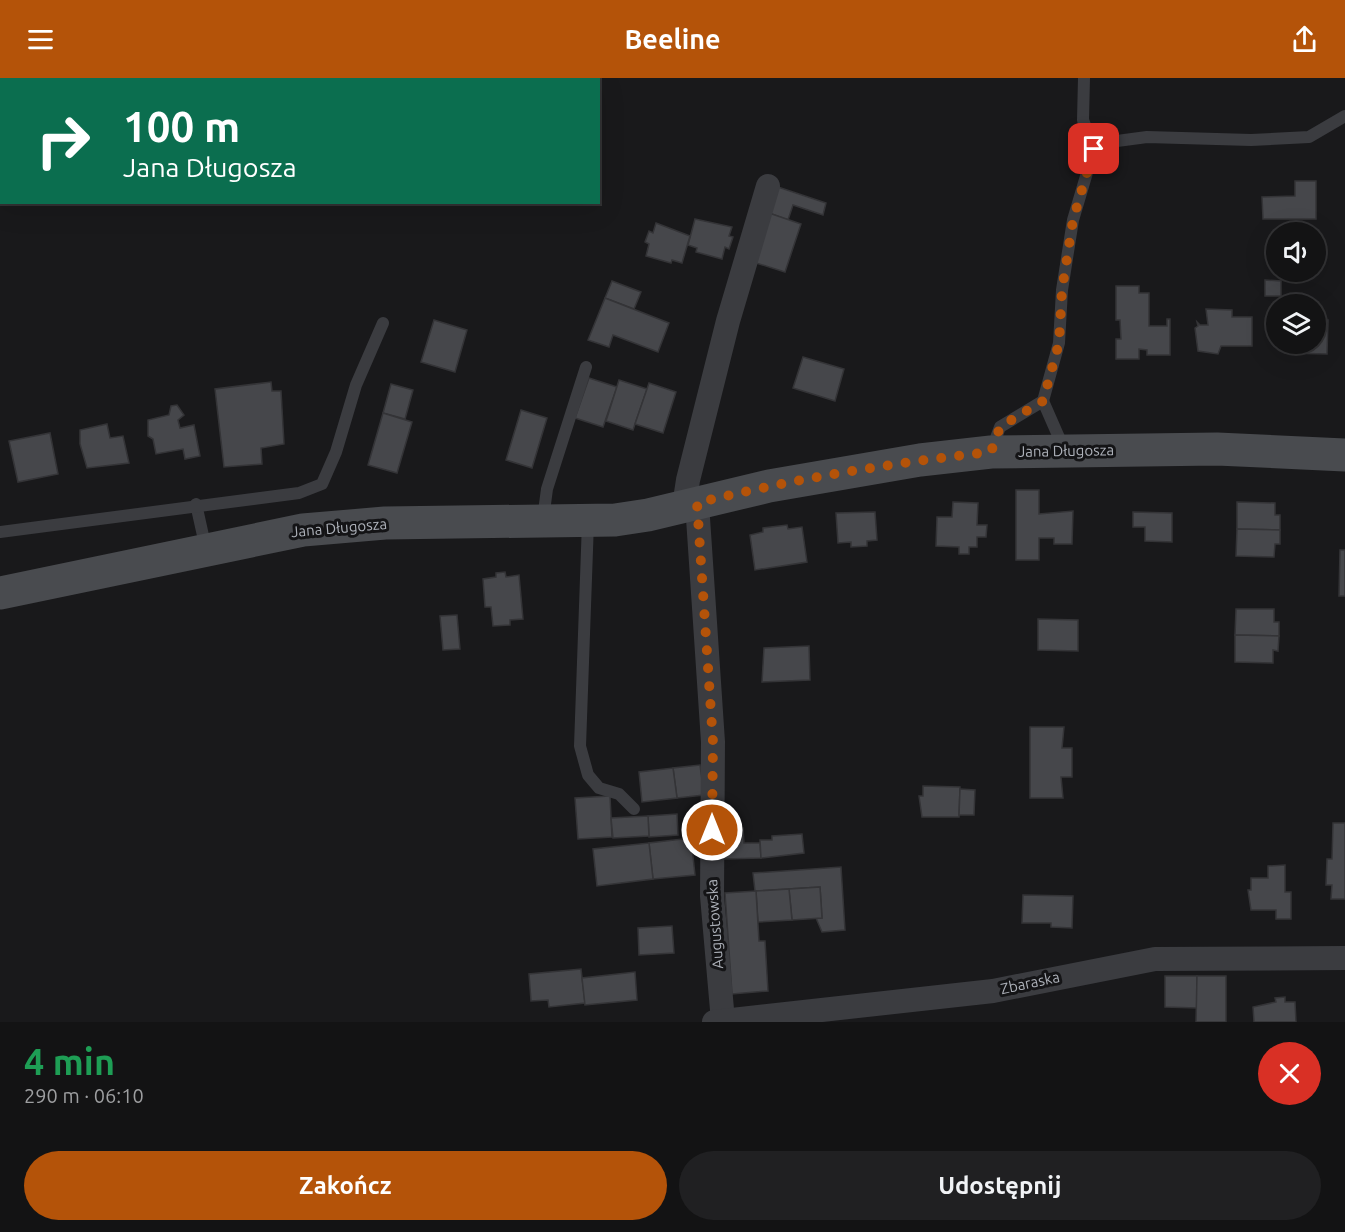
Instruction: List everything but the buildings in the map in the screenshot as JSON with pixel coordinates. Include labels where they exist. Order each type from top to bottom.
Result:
[{"type":"street","points":[[690,505],[688,480],[728,321],[768,186]]},
{"type":"street","name":"Jana Długosza","points":[[0,593],[206,549],[340,526],[588,522],[648,515],[769,486],[920,460],[991,452],[1228,449],[1345,455]]},
{"type":"street","name":"Augustowska","points":[[690,505],[713,742],[712,896],[719,1022]]},
{"type":"street","name":"Zbaraska","points":[[719,1022],[758,1020],[993,991],[1155,959],[1345,958]]},
{"type":"lane","points":[[1065,451],[1043,401],[1059,343],[1062,290],[1073,220],[1094,149],[1083,120],[1084,78]]},
{"type":"lane","points":[[1094,149],[1117,141],[1147,137],[1251,140],[1309,137],[1345,116]]},
{"type":"lane","points":[[0,532],[196,504],[298,494],[322,484],[336,452],[356,385],[383,323]]},
{"type":"lane","points":[[542,523],[548,489],[586,367]]},
{"type":"lane","points":[[991,452],[1000,427],[1043,401]]},
{"type":"lane","points":[[196,504],[206,549]]},
{"type":"lane","points":[[588,522],[580,746],[588,775],[599,788],[619,794],[634,809]]},
{"type":"route","points":[[712,830],[713,742],[697,503],[769,486],[920,460],[991,452],[1000,427],[1043,401],[1059,343],[1062,290],[1073,220],[1094,149]]}]
